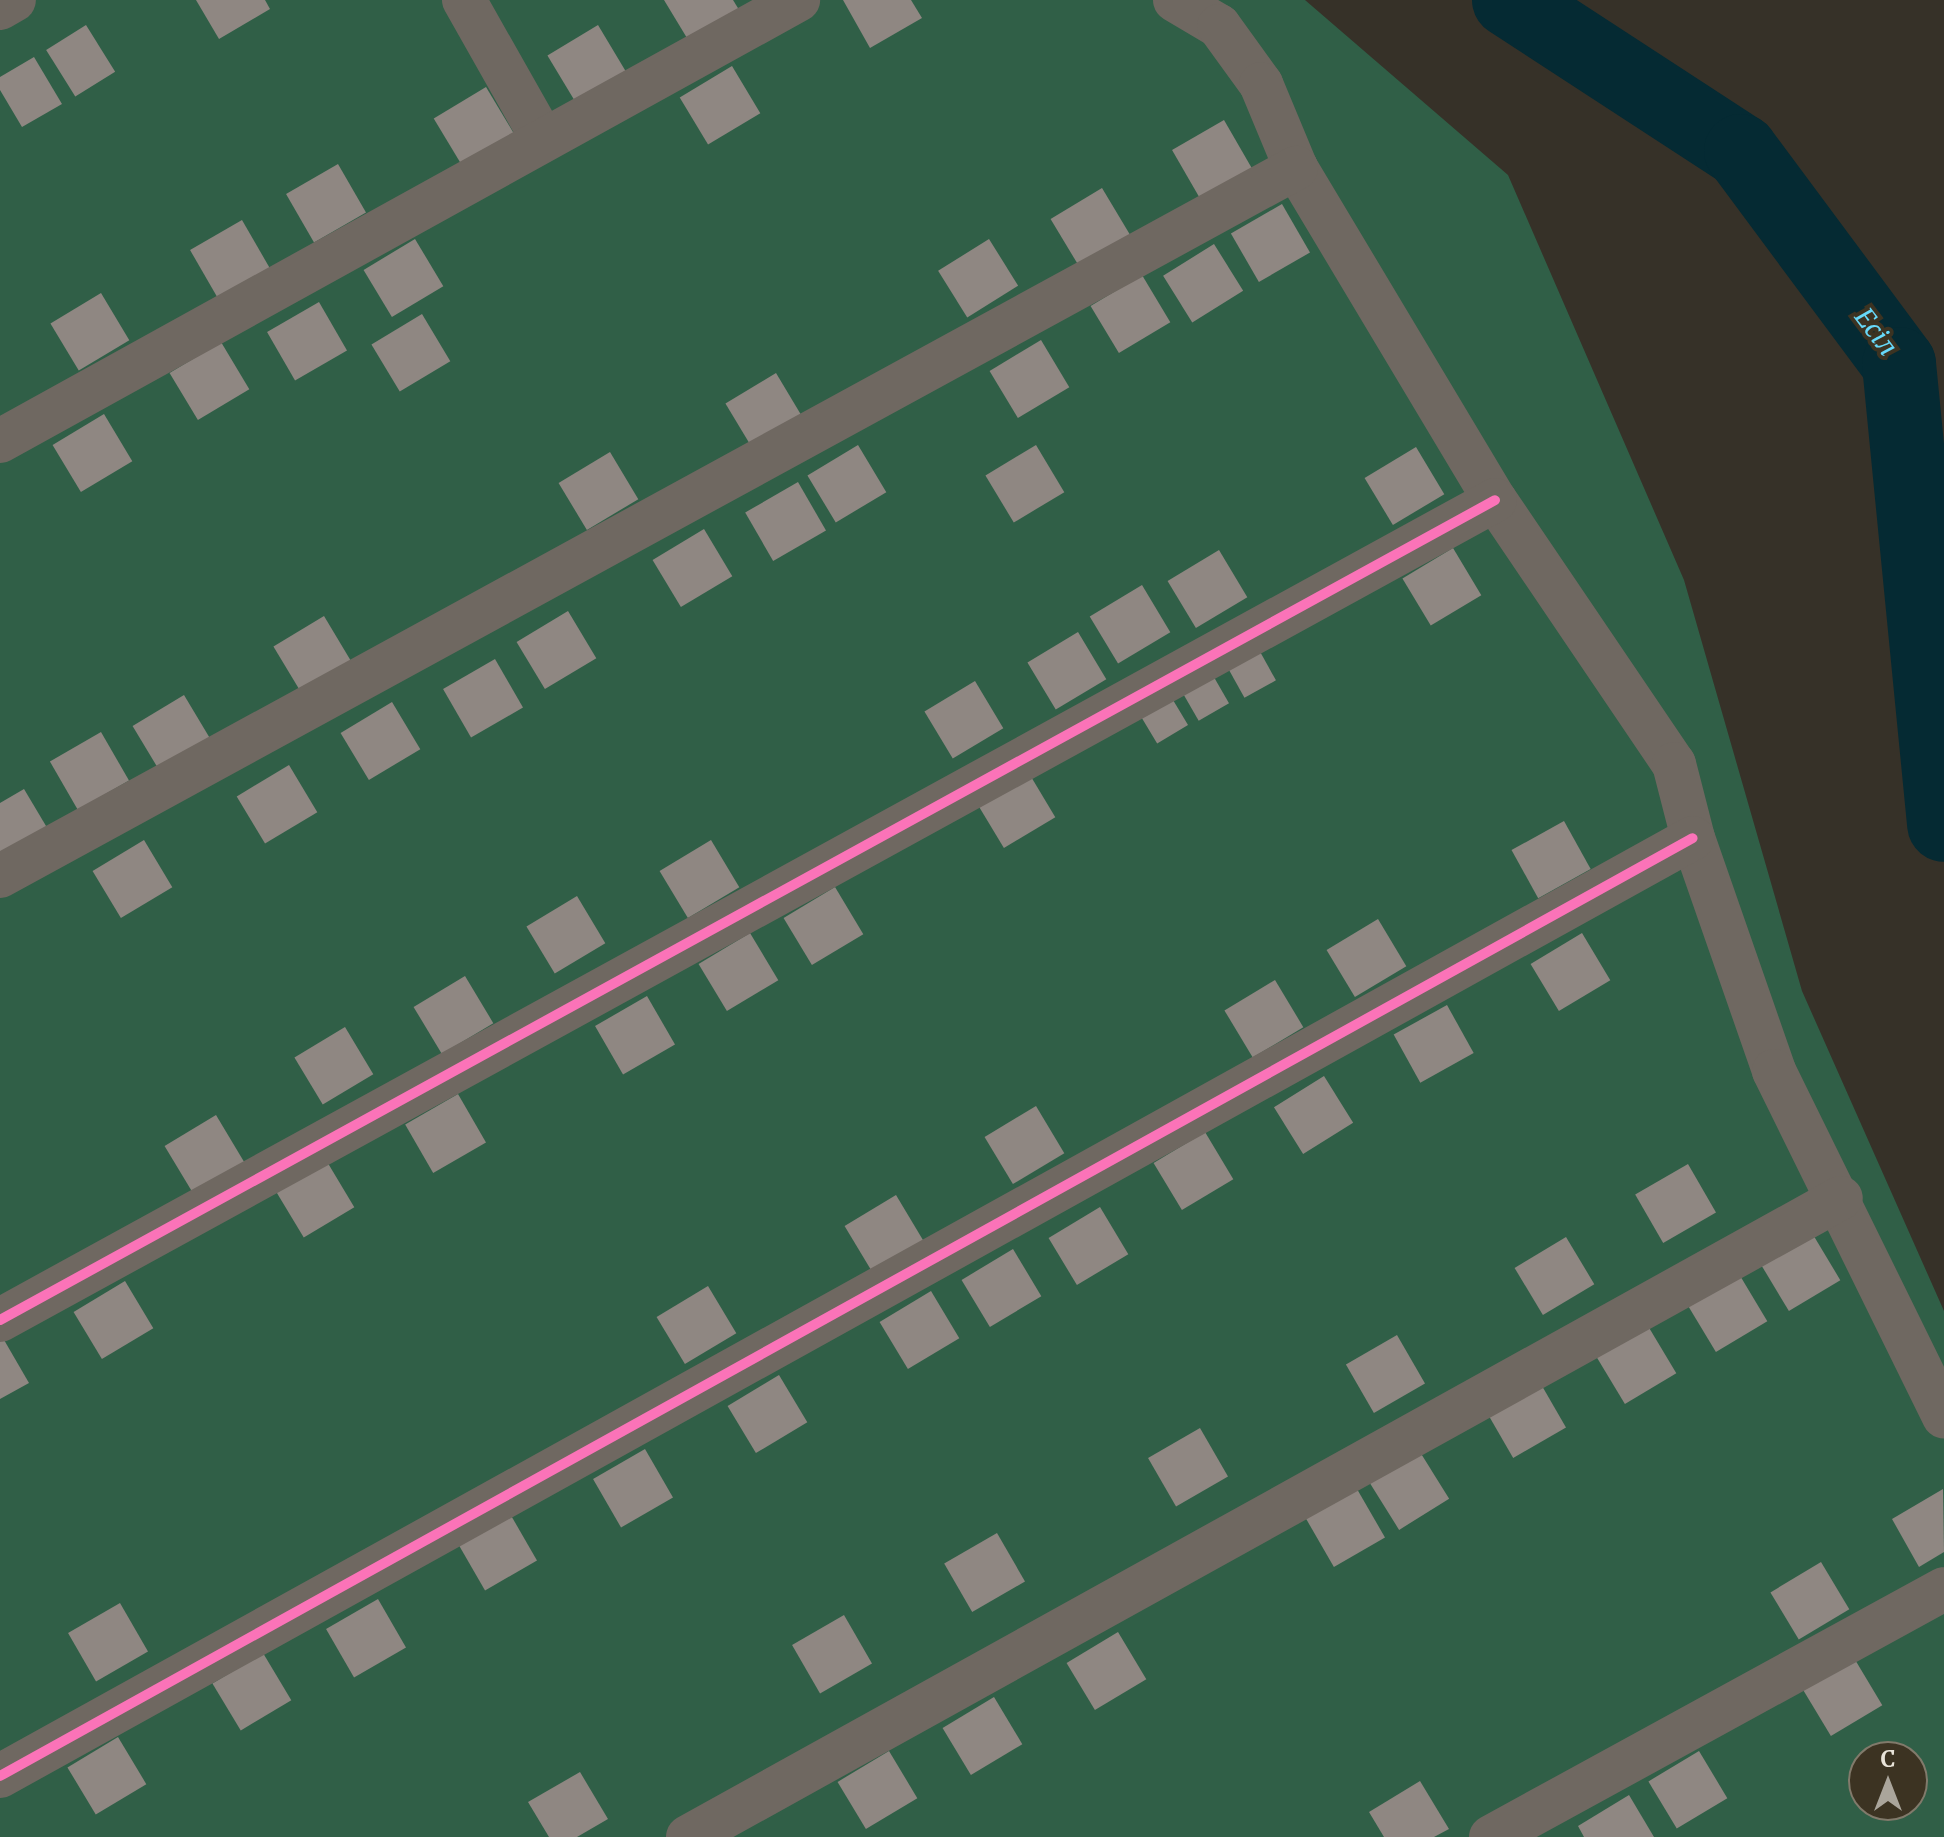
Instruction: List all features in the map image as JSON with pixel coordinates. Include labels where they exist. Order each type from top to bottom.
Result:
[{"type":"street","points":[[0,8],[14,0]]},
{"type":"street","points":[[464,0],[542,138]]},
{"type":"street","points":[[0,441],[542,138],[798,0]]},
{"type":"street","points":[[1175,0],[1219,26],[1261,84],[1296,168],[1495,500],[1674,764],[1693,838],[1774,1071],[1841,1198],[1944,1416]]},
{"type":"street","points":[[0,876],[1296,168]]},
{"type":"street","points":[[0,1320],[1495,500]]},
{"type":"street","points":[[0,1776],[1693,838]]},
{"type":"street","points":[[688,1837],[1841,1198]]},
{"type":"street","points":[[1491,1837],[1944,1589]]},
{"type":"green space","points":[[0,0],[1305,0],[1508,175],[1684,580],[1802,991],[1944,1311],[1944,1837],[0,1837]]},
{"type":"building","points":[[196,0],[265,0],[270,9],[219,39]]},
{"type":"building","points":[[664,0],[733,0],[741,13],[690,43]]},
{"type":"building","points":[[843,0],[911,0],[922,18],[870,48]]},
{"type":"building","points":[[86,25],[115,72],[75,97],[46,50]]},
{"type":"building","points":[[598,25],[626,72],[576,103],[547,55]]},
{"type":"building","points":[[34,57],[62,104],[22,127],[0,90],[0,77]]},
{"type":"building","points":[[732,66],[760,113],[708,145],[680,97]]},
{"type":"building","points":[[486,87],[514,134],[462,166],[434,118]]},
{"type":"building","points":[[1224,120],[1252,168],[1200,198],[1172,150]]},
{"type":"building","points":[[338,164],[366,212],[314,242],[286,194]]},
{"type":"building","points":[[1102,188],[1130,235],[1079,266],[1051,219]]},
{"type":"building","points":[[1282,204],[1310,252],[1259,282],[1231,234]]},
{"type":"building","points":[[242,220],[270,268],[218,298],[190,250]]},
{"type":"building","points":[[415,239],[443,286],[392,317],[364,270]]},
{"type":"building","points":[[989,239],[1018,286],[967,317],[938,271]]},
{"type":"building","points":[[1214,244],[1243,291],[1192,322],[1163,276]]},
{"type":"building","points":[[1142,275],[1170,322],[1119,353],[1091,306]]},
{"type":"building","points":[[101,293],[129,340],[79,371],[50,323]]},
{"type":"building","points":[[319,302],[347,350],[295,380],[267,332]]},
{"type":"building","points":[[422,314],[450,361],[400,392],[371,344]]},
{"type":"building","points":[[1041,340],[1069,387],[1018,418],[990,371]]},
{"type":"building","points":[[221,342],[249,389],[198,420],[170,373]]},
{"type":"building","points":[[776,373],[804,420],[754,451],[725,403]]},
{"type":"building","points":[[104,414],[132,461],[81,492],[53,445]]},
{"type":"building","points":[[858,445],[886,492],[836,523],[807,475]]},
{"type":"building","points":[[1036,445],[1064,492],[1014,523],[985,475]]},
{"type":"building","points":[[1416,447],[1444,494],[1393,525],[1365,478]]},
{"type":"building","points":[[610,452],[638,499],[587,530],[559,483]]},
{"type":"building","points":[[798,482],[826,530],[773,561],[745,512]]},
{"type":"building","points":[[704,529],[732,576],[681,607],[653,560]]},
{"type":"building","points":[[1453,548],[1481,595],[1431,626],[1402,578]]},
{"type":"building","points":[[1219,550],[1247,597],[1196,628],[1168,581]]},
{"type":"building","points":[[1142,585],[1170,632],[1118,664],[1090,616]]},
{"type":"building","points":[[568,611],[596,658],[545,689],[517,642]]},
{"type":"building","points":[[324,616],[352,663],[302,694],[273,646]]},
{"type":"building","points":[[1078,632],[1106,679],[1056,710],[1027,662]]},
{"type":"building","points":[[1258,648],[1276,680],[1244,698],[1227,665]]},
{"type":"building","points":[[495,659],[523,707],[471,737],[443,689]]},
{"type":"building","points":[[1211,672],[1229,703],[1199,721],[1181,690]]},
{"type":"building","points":[[975,681],[1003,728],[953,759],[924,711]]},
{"type":"building","points":[[184,695],[212,742],[161,773],[133,726]]},
{"type":"building","points":[[1170,695],[1188,725],[1157,744],[1139,714]]},
{"type":"building","points":[[392,702],[420,749],[369,780],[341,733]]},
{"type":"building","points":[[101,732],[129,780],[78,810],[50,762]]},
{"type":"building","points":[[289,765],[317,812],[265,844],[237,796]]},
{"type":"building","points":[[1027,770],[1055,817],[1004,848],[976,801]]},
{"type":"building","points":[[24,789],[52,836],[0,866],[0,803]]},
{"type":"building","points":[[1564,821],[1591,869],[1538,898],[1512,850]]},
{"type":"building","points":[[144,840],[172,887],[121,918],[93,871]]},
{"type":"building","points":[[711,840],[739,887],[688,918],[660,871]]},
{"type":"building","points":[[835,887],[863,934],[812,965],[784,918]]},
{"type":"building","points":[[577,896],[605,943],[555,974],[526,926]]},
{"type":"building","points":[[1378,919],[1406,966],[1355,997],[1327,950]]},
{"type":"building","points":[[750,933],[778,980],[727,1011],[699,964]]},
{"type":"building","points":[[1582,933],[1610,980],[1559,1011],[1531,964]]},
{"type":"building","points":[[465,976],[493,1023],[442,1054],[414,1007]]},
{"type":"building","points":[[1275,980],[1303,1027],[1253,1058],[1224,1010]]},
{"type":"building","points":[[647,996],[675,1044],[623,1074],[595,1026]]},
{"type":"building","points":[[1447,1005],[1474,1053],[1420,1083],[1394,1035]]},
{"type":"building","points":[[345,1027],[373,1074],[323,1105],[294,1057]]},
{"type":"building","points":[[1324,1076],[1353,1123],[1303,1154],[1274,1107]]},
{"type":"building","points":[[458,1094],[486,1142],[433,1173],[405,1124]]},
{"type":"building","points":[[1036,1106],[1064,1153],[1013,1184],[985,1137]]},
{"type":"building","points":[[216,1115],[244,1162],[193,1193],[165,1146]]},
{"type":"building","points":[[1205,1132],[1233,1179],[1182,1210],[1154,1163]]},
{"type":"building","points":[[326,1160],[354,1207],[304,1238],[275,1190]]},
{"type":"building","points":[[1688,1164],[1716,1212],[1663,1243],[1635,1194]]},
{"type":"building","points":[[896,1195],[924,1242],[873,1273],[845,1226]]},
{"type":"building","points":[[1100,1207],[1128,1254],[1077,1285],[1049,1238]]},
{"type":"building","points":[[1812,1233],[1840,1280],[1789,1311],[1761,1264]]},
{"type":"building","points":[[1566,1237],[1594,1284],[1543,1315],[1515,1268]]},
{"type":"building","points":[[1013,1249],[1041,1296],[990,1327],[962,1280]]},
{"type":"building","points":[[1739,1274],[1767,1321],[1716,1352],[1688,1305]]},
{"type":"building","points":[[125,1281],[153,1328],[102,1359],[74,1312]]},
{"type":"building","points":[[708,1286],[736,1333],[685,1364],[657,1317]]},
{"type":"building","points":[[931,1291],[959,1338],[908,1369],[880,1322]]},
{"type":"building","points":[[1648,1326],[1676,1373],[1625,1404],[1597,1357]]},
{"type":"building","points":[[0,1333],[29,1383],[0,1399]]},
{"type":"building","points":[[1397,1335],[1425,1383],[1374,1413],[1346,1364]]},
{"type":"building","points":[[779,1375],[807,1422],[756,1453],[728,1406]]},
{"type":"building","points":[[1538,1379],[1566,1427],[1513,1458],[1485,1410]]},
{"type":"building","points":[[1200,1428],[1228,1476],[1176,1506],[1148,1458]]},
{"type":"building","points":[[645,1449],[673,1497],[621,1527],[593,1479]]},
{"type":"building","points":[[1420,1452],[1449,1499],[1399,1530],[1370,1483]]},
{"type":"building","points":[[1357,1489],[1385,1537],[1334,1567],[1306,1518]]},
{"type":"building","points":[[1943,1489],[1944,1552],[1919,1567],[1892,1519]]},
{"type":"building","points":[[509,1512],[537,1560],[485,1590],[457,1542]]},
{"type":"building","points":[[997,1533],[1025,1581],[972,1612],[944,1564]]},
{"type":"building","points":[[1821,1562],[1849,1609],[1799,1640],[1770,1592]]},
{"type":"building","points":[[378,1599],[406,1647],[354,1677],[326,1629]]},
{"type":"building","points":[[120,1603],[148,1651],[96,1681],[68,1633]]},
{"type":"building","points":[[844,1615],[872,1663],[820,1693],[792,1645]]},
{"type":"building","points":[[1118,1632],[1146,1679],[1095,1710],[1067,1663]]},
{"type":"building","points":[[263,1653],[291,1700],[241,1731],[212,1683]]},
{"type":"building","points":[[1854,1658],[1882,1705],[1831,1736],[1803,1689]]},
{"type":"building","points":[[994,1697],[1022,1744],[971,1775],[943,1728]]},
{"type":"building","points":[[118,1737],[146,1784],[96,1815],[67,1767]]},
{"type":"building","points":[[889,1751],[917,1798],[866,1829],[838,1782]]},
{"type":"building","points":[[1699,1751],[1727,1798],[1677,1829],[1648,1781]]},
{"type":"building","points":[[580,1772],[608,1819],[577,1837],[549,1837],[528,1802]]},
{"type":"building","points":[[1420,1781],[1449,1829],[1434,1837],[1384,1837],[1369,1812]]},
{"type":"building","points":[[1629,1795],[1654,1837],[1584,1837],[1578,1826]]},
{"type":"waterway","name":"Есіл","points":[[1509,0],[1741,151],[1899,364],[1944,825]]},
{"type":"cycle path","points":[[0,1320],[1495,500]]},
{"type":"cycle path","points":[[0,1776],[1693,838]]}]
